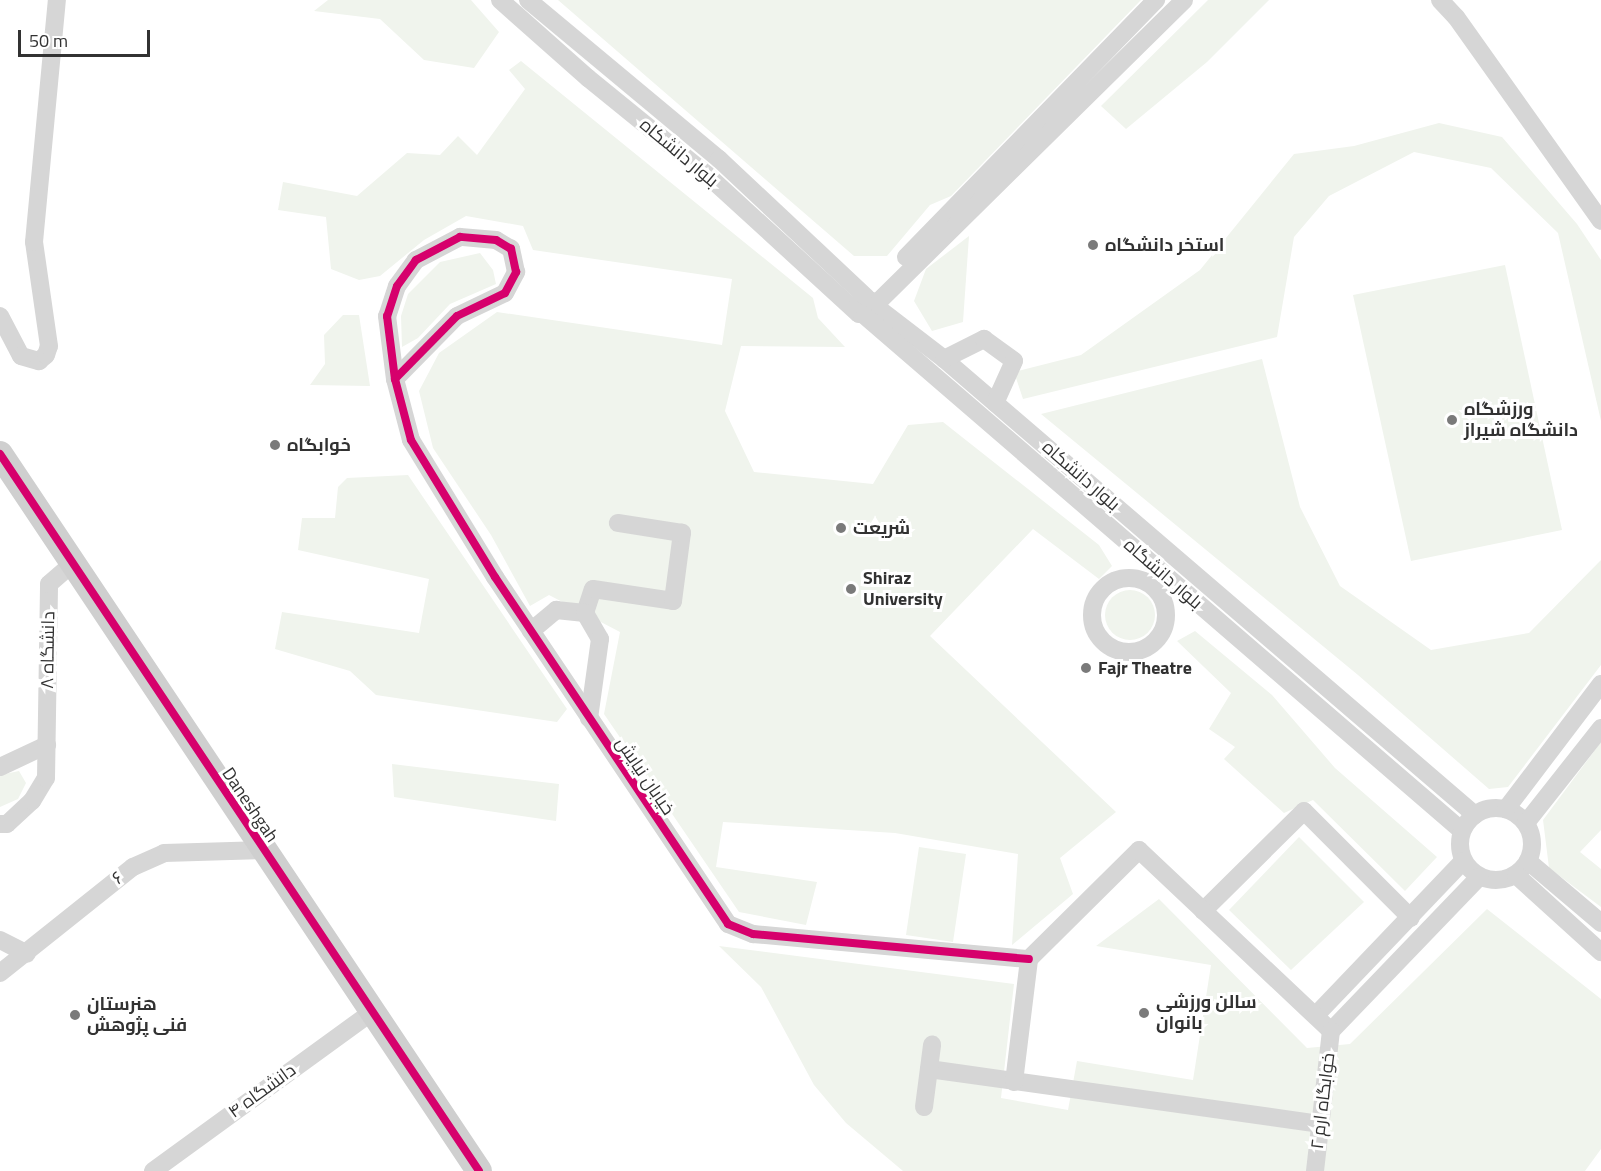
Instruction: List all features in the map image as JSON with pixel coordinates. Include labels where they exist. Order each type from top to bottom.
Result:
[{"type":"street","points":[[0,316],[21,356],[39,361],[46,355],[49,346],[34,243],[57,0]]},
{"type":"street","name":"بلوار دانشکاه","points":[[500,0],[588,78],[867,305],[944,359],[1475,815]]},
{"type":"street","name":"بلوار دانشکاه","points":[[528,0],[719,159],[867,305]]},
{"type":"street","points":[[921,251],[1156,0]]},
{"type":"street","points":[[867,305],[1184,0]]},
{"type":"street","points":[[1440,0],[1456,17],[1601,221]]},
{"type":"street","name":"خیابان نیایش","points":[[395,379],[457,316],[505,293],[516,272],[511,249],[496,240],[460,237],[416,260],[397,286],[387,316],[395,379],[411,440],[531,631],[728,924],[753,934],[1029,959]]},
{"type":"street","name":"بلوار دانشگاه","points":[[867,305],[1462,831]]},
{"type":"street","points":[[944,359],[984,339],[1014,361],[995,403]]},
{"type":"street","name":"Daneshgah","points":[[0,454],[71,565],[478,1171]]},
{"type":"street","points":[[589,718],[600,639],[585,614],[593,589],[673,601],[682,533],[618,523]]},
{"type":"street","name":"۸ دانشگاه","points":[[0,824],[7,824],[32,801],[46,778],[49,584],[71,565]]},
{"type":"street","points":[[1131,578],[1155,588],[1166,608],[1163,631],[1156,640],[1136,652],[1113,649],[1103,642],[1092,619],[1098,594],[1112,582],[1131,578]]},
{"type":"street","points":[[531,631],[556,610],[585,614]]},
{"type":"street","points":[[1506,809],[1601,684]]},
{"type":"street","points":[[1526,823],[1601,728]]},
{"type":"street","points":[[0,767],[47,745]]},
{"type":"street","points":[[1506,809],[1526,823],[1532,842],[1522,868],[1498,880],[1479,877],[1463,861],[1462,831],[1475,815],[1484,810],[1506,809]]},
{"type":"street","points":[[1203,911],[1304,811],[1411,918]]},
{"type":"street","name":"۶","points":[[0,973],[27,954],[132,867],[164,853],[263,850]]},
{"type":"street","points":[[1014,1082],[1029,959],[1138,850],[1331,1031],[1479,877]]},
{"type":"street","points":[[1316,1015],[1463,861]]},
{"type":"street","points":[[1522,868],[1601,923]]},
{"type":"street","points":[[1522,868],[1601,952]]},
{"type":"street","points":[[0,940],[27,954]]},
{"type":"street","name":"۴ دانشگاه","points":[[153,1171],[372,1012]]},
{"type":"street","name":"خوابگاه ارم ۲","points":[[1315,1171],[1331,1031]]},
{"type":"street","points":[[924,1107],[932,1045]]},
{"type":"street","points":[[929,1069],[1319,1124]]},
{"type":"shaded area","points":[[328,0],[471,0],[499,32],[474,68],[424,60],[380,19],[314,11]]},
{"type":"shaded area","points":[[558,0],[1141,0],[951,196],[930,205],[887,256],[854,256]]},
{"type":"shaded area","points":[[1208,0],[1269,0],[1207,62],[1126,129],[1101,106]]},
{"type":"shaded area","points":[[521,61],[813,298],[818,318],[845,347],[741,346],[725,411],[754,472],[873,484],[908,425],[943,422],[1099,545],[1112,566],[1099,579],[1033,529],[930,636],[1116,812],[1060,858],[1073,894],[1012,945],[1018,854],[895,833],[723,822],[716,867],[817,882],[806,925],[739,912],[604,714],[620,632],[549,595],[530,606],[491,535],[433,448],[419,391],[439,353],[497,312],[722,345],[732,279],[533,250],[523,226],[466,216],[424,240],[380,276],[359,280],[331,269],[326,217],[278,210],[283,182],[357,196],[407,153],[440,155],[458,136],[477,155],[525,89],[509,70]]},
{"type":"shaded area","points":[[1439,123],[1502,137],[1577,224],[1601,260],[1601,421],[1558,233],[1491,168],[1414,152],[1329,196],[1294,237],[1277,337],[1023,399],[1014,372],[1081,355],[1200,270],[1294,154],[1354,146]]},
{"type":"shaded area","points":[[969,236],[963,322],[932,331],[914,301],[926,269]]},
{"type":"shaded area","points":[[480,253],[493,270],[496,284],[450,304],[418,338],[402,347],[401,316],[408,294],[440,262]]},
{"type":"shaded area","points":[[1505,265],[1562,530],[1411,561],[1353,295]]},
{"type":"shaded area","points":[[343,315],[359,315],[370,386],[310,385],[325,364],[324,335]]},
{"type":"shaded area","points":[[1262,359],[1300,507],[1340,586],[1431,650],[1529,633],[1601,560],[1601,665],[1508,787],[1489,789],[1358,675],[1041,414]]},
{"type":"shaded area","points":[[408,475],[567,709],[557,722],[376,695],[350,671],[275,649],[282,612],[419,633],[429,579],[298,550],[302,518],[335,518],[338,487],[347,478]]},
{"type":"shaded area","points":[[1125,590],[1135,590],[1148,597],[1155,610],[1155,620],[1148,633],[1135,640],[1125,640],[1116,636],[1109,629],[1105,620],[1105,610],[1109,601],[1116,594]]},
{"type":"shaded area","points":[[1195,631],[1272,695],[1335,768],[1437,857],[1405,891],[1313,800],[1284,813],[1224,759],[1235,747],[1209,729],[1231,693],[1177,641]]},
{"type":"shaded area","points":[[1601,742],[1601,830],[1580,852],[1601,869],[1601,907],[1549,868],[1543,820]]},
{"type":"shaded area","points":[[392,764],[559,784],[556,821],[394,797]]},
{"type":"shaded area","points":[[19,771],[26,783],[18,799],[0,807],[0,775]]},
{"type":"shaded area","points":[[1299,837],[1364,902],[1291,970],[1229,910]]},
{"type":"shaded area","points":[[919,847],[966,854],[953,942],[906,935]]},
{"type":"shaded area","points":[[1159,899],[1307,1048],[1350,1044],[1487,909],[1601,999],[1601,1149],[1585,1171],[903,1171],[846,1123],[814,1085],[761,987],[719,946],[1014,984],[1001,1098],[1068,1110],[1077,1061],[1193,1080],[1211,965],[1096,946]]},
{"type":"cycle path","points":[[395,379],[457,316],[505,293],[516,272],[511,249],[496,240],[460,237],[416,260],[397,286],[387,316],[395,379],[411,440],[495,577],[728,924],[753,934],[1029,959]]},
{"type":"cycle path","points":[[0,454],[479,1171]]},
{"type":"place","name":"استخر دانشگاه","points":[[1093,245]]},
{"type":"place","name":"ورزشگاه دانشگاه شیراز","points":[[1452,420]]},
{"type":"place","name":"خوابگاه","points":[[275,445]]},
{"type":"place","name":"شریعت","points":[[841,528]]},
{"type":"place","name":"Shiraz University","points":[[851,589]]},
{"type":"place","name":"Fajr Theatre","points":[[1086,668]]},
{"type":"place","name":"سالن ورزشی بانوان","points":[[1144,1013]]},
{"type":"place","name":"هنرستان فنی پژوهش","points":[[75,1015]]}]
